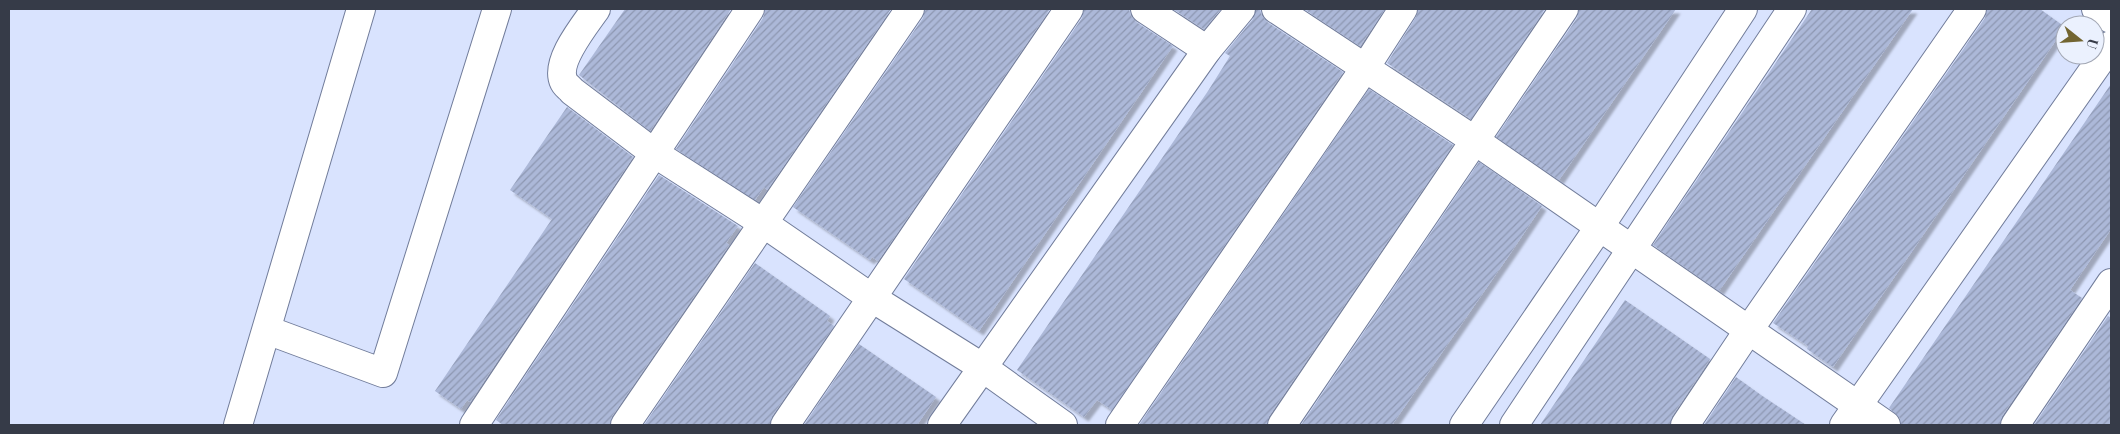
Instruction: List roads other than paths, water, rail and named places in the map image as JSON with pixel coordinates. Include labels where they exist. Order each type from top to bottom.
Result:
[{"type":"street","points":[[238,425],[361,9]]},
{"type":"street","points":[[267,330],[383,373],[497,9]]},
{"type":"street","points":[[596,9],[569,50],[562,65],[563,82],[572,91],[654,154],[762,223],[872,298],[982,367],[1063,425]]},
{"type":"street","points":[[474,425],[750,9]]},
{"type":"street","points":[[625,425],[910,9]]},
{"type":"street","points":[[785,425],[1069,9]]},
{"type":"street","points":[[1145,9],[1207,50]]},
{"type":"street","points":[[942,425],[1207,50],[1241,9]]},
{"type":"street","points":[[1276,9],[1600,226],[1632,251],[1748,331],[1850,416],[1886,425]]},
{"type":"street","points":[[1120,425],[1365,68],[1403,9]]},
{"type":"street","points":[[1282,425],[1564,9]]},
{"type":"street","points":[[1464,425],[1600,226],[1743,9]]},
{"type":"street","points":[[1514,425],[1792,9]]},
{"type":"street","points":[[1685,425],[1748,331],[1972,9]]},
{"type":"street","points":[[2096,9],[2111,19]]},
{"type":"street","points":[[1850,416],[2111,45]]},
{"type":"street","points":[[2015,425],[2111,283]]}]
